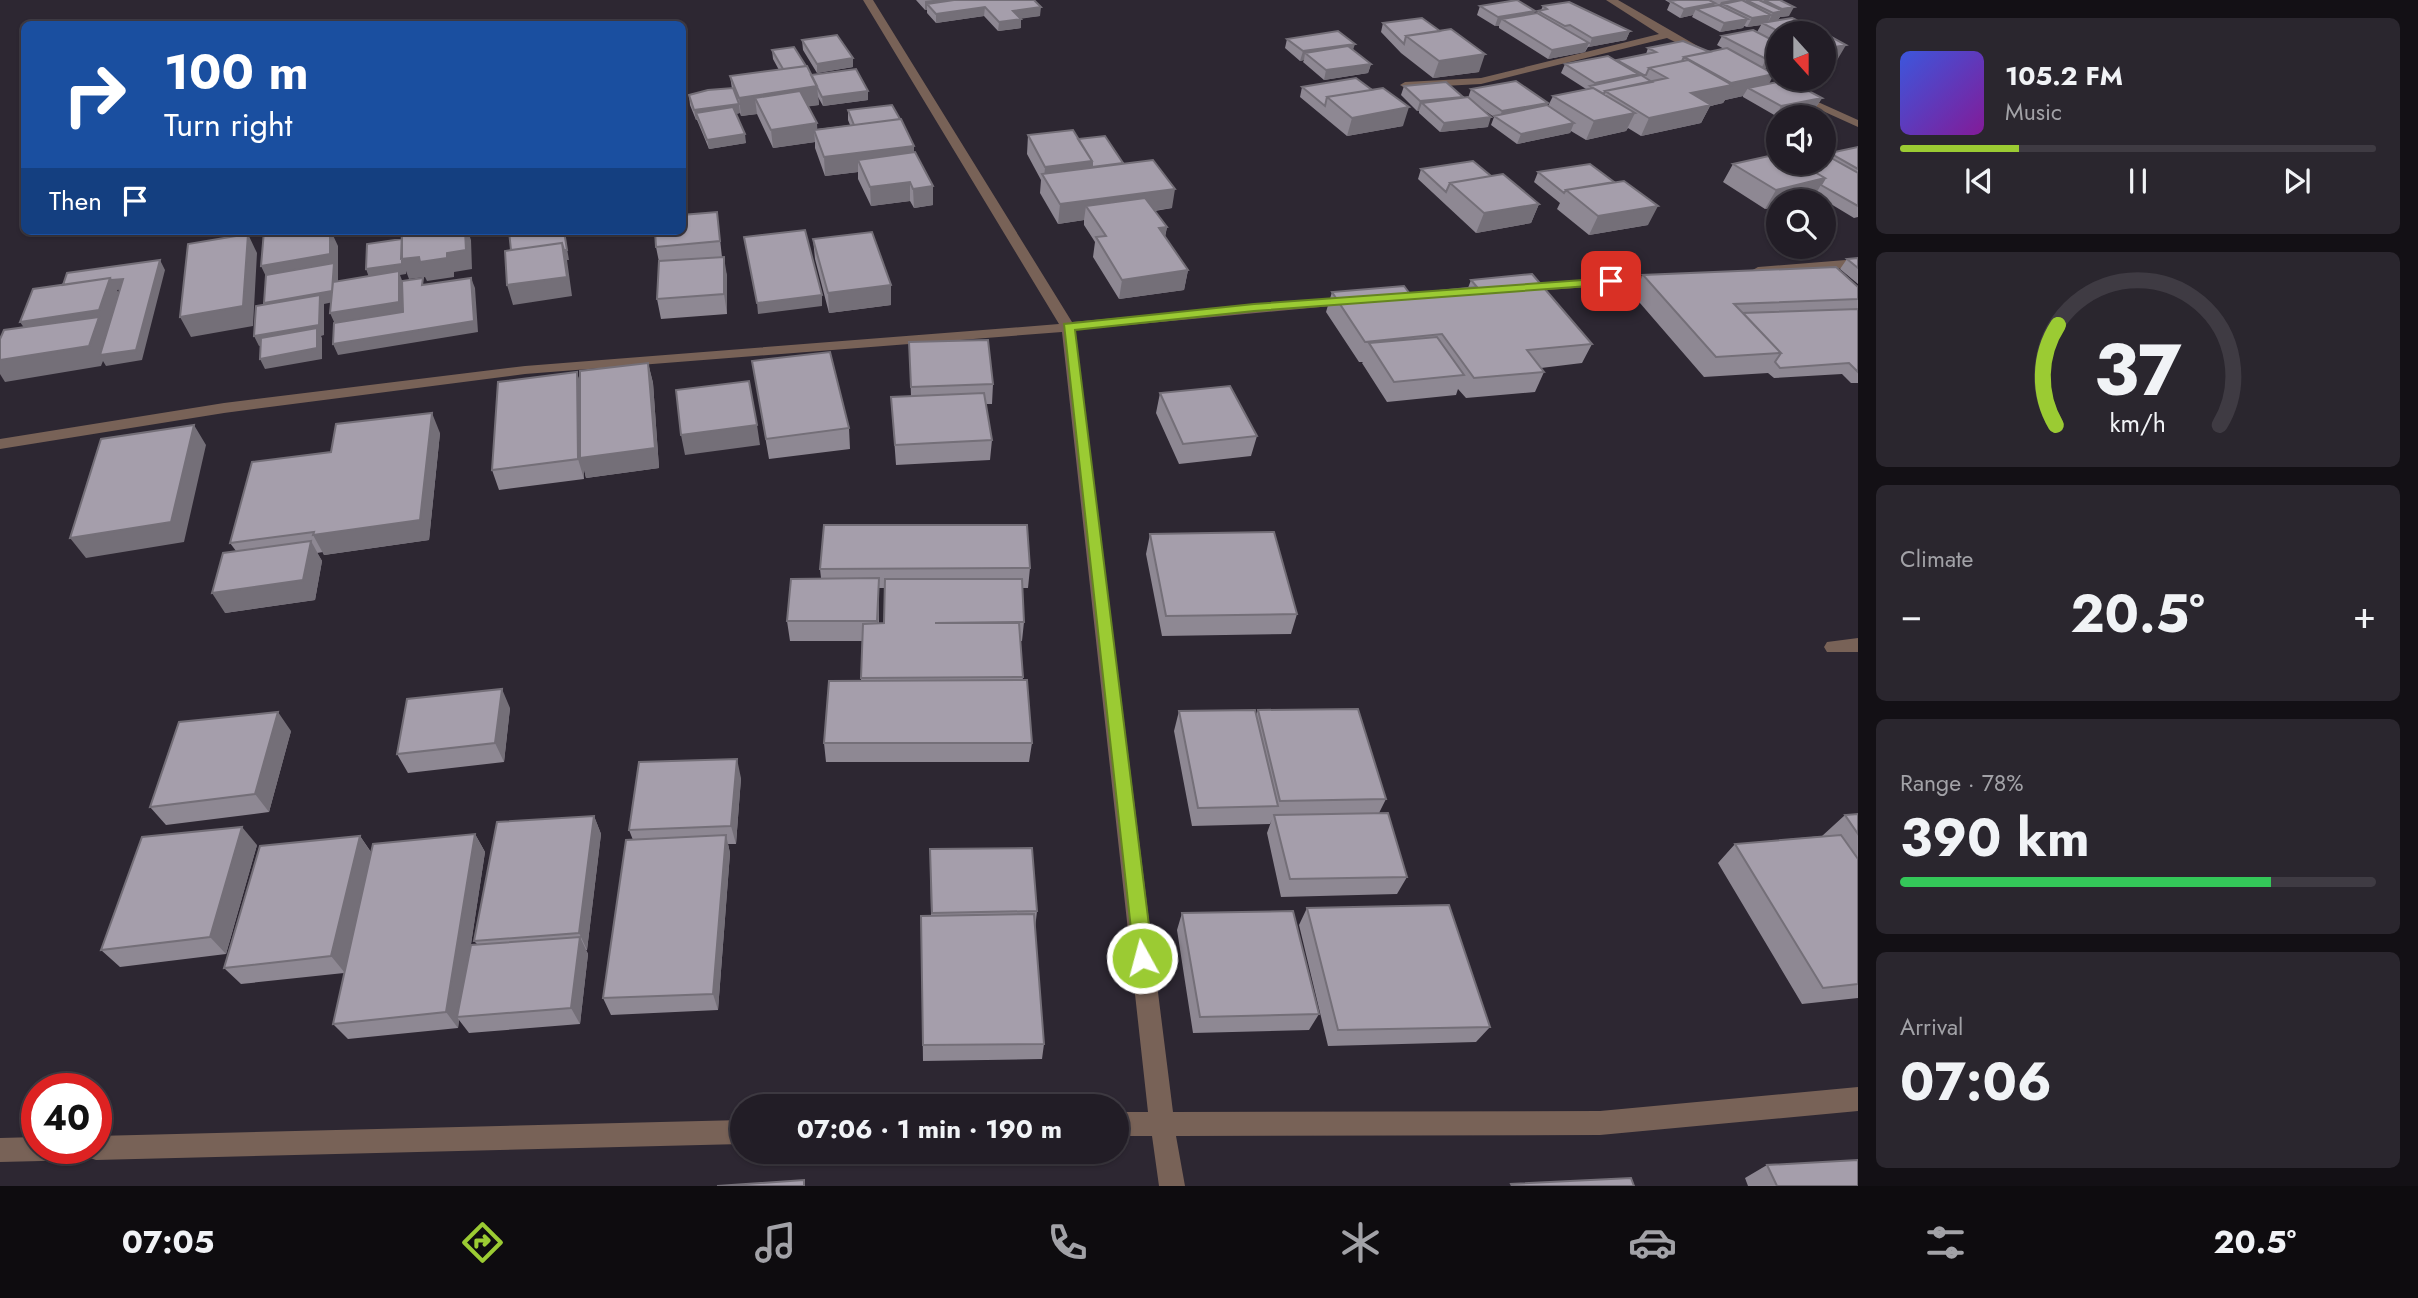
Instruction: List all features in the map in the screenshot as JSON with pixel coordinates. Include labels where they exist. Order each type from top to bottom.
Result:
[{"type":"street","points":[[868,0],[1068,327],[1162,1123],[1172,1186]]},
{"type":"street","points":[[1611,0],[1668,35],[1718,59]]},
{"type":"street","points":[[1405,85],[1481,81],[1668,35]]},
{"type":"street","points":[[1788,91],[1858,124]]},
{"type":"street","points":[[1748,272],[1858,263]]},
{"type":"street","points":[[1831,266],[1849,283]]},
{"type":"street","points":[[1501,289],[1680,276]]},
{"type":"street","points":[[0,444],[224,408],[525,370],[1068,327],[1364,299]]},
{"type":"street","points":[[1833,647],[1858,645]]},
{"type":"street","points":[[1129,1124],[1600,1122],[1858,1099]]},
{"type":"street","points":[[112,1148],[730,1132]]},
{"type":"street","points":[[0,1150],[21,1149]]},
{"type":"building","points":[[954,0],[1034,0],[1041,7],[1013,11],[1021,19],[999,22],[985,7],[936,14],[927,4]]},
{"type":"building","points":[[1517,0],[1535,11],[1498,17],[1480,6]]},
{"type":"building","points":[[1709,0],[1715,3],[1684,9],[1670,1]]},
{"type":"building","points":[[1742,0],[1771,15],[1752,18],[1723,4]]},
{"type":"building","points":[[1746,0],[1759,0],[1783,11],[1773,13]]},
{"type":"building","points":[[1764,0],[1780,0],[1794,7],[1782,9]]},
{"type":"building","points":[[1569,2],[1630,31],[1592,38],[1538,11],[1547,9],[1543,6]]},
{"type":"building","points":[[1719,5],[1748,19],[1724,23],[1696,9]]},
{"type":"building","points":[[1537,13],[1589,43],[1552,50],[1502,19]]},
{"type":"building","points":[[1422,18],[1440,31],[1406,36],[1404,44],[1383,23]]},
{"type":"building","points":[[1792,18],[1798,21],[1774,21]]},
{"type":"building","points":[[1451,29],[1485,54],[1439,61],[1406,36]]},
{"type":"building","points":[[1753,30],[1766,37],[1766,59],[1722,36]]},
{"type":"building","points":[[1338,31],[1355,44],[1303,51],[1287,39]]},
{"type":"building","points":[[837,35],[853,58],[817,64],[802,40]]},
{"type":"building","points":[[1836,40],[1846,45],[1836,47]]},
{"type":"building","points":[[1683,41],[1710,52],[1649,68],[1646,75],[1617,60],[1656,52],[1648,48]]},
{"type":"building","points":[[1348,46],[1371,64],[1326,70],[1305,53]]},
{"type":"building","points":[[794,47],[806,66],[783,69],[772,50]]},
{"type":"building","points":[[1727,48],[1766,70],[1766,76],[1731,83],[1684,57]]},
{"type":"building","points":[[1608,56],[1638,74],[1595,83],[1565,64]]},
{"type":"building","points":[[1688,60],[1732,85],[1691,93],[1711,105],[1649,118],[1605,91],[1667,78],[1649,68]]},
{"type":"building","points":[[807,66],[817,86],[739,98],[730,76]]},
{"type":"building","points":[[856,69],[868,91],[822,97],[811,75]]},
{"type":"building","points":[[1641,75],[1652,82],[1605,91],[1604,94],[1590,86]]},
{"type":"building","points":[[1356,78],[1372,90],[1327,97],[1325,106],[1302,87]]},
{"type":"building","points":[[1516,81],[1548,103],[1502,111],[1471,89]]},
{"type":"building","points":[[1446,82],[1463,97],[1420,101],[1404,86]]},
{"type":"building","points":[[1766,84],[1766,91],[1809,91],[1822,98],[1779,105],[1748,88]]},
{"type":"building","points":[[733,88],[739,104],[694,110],[689,95]]},
{"type":"building","points":[[1383,88],[1409,107],[1352,118],[1327,97]]},
{"type":"building","points":[[1593,88],[1635,113],[1594,121],[1553,96]]},
{"type":"building","points":[[800,91],[817,123],[771,130],[755,98]]},
{"type":"building","points":[[1468,97],[1491,117],[1444,123],[1422,103]]},
{"type":"building","points":[[892,105],[900,119],[854,125],[848,110]]},
{"type":"building","points":[[1547,105],[1574,123],[1521,134],[1494,116]]},
{"type":"building","points":[[733,107],[745,134],[707,140],[696,113]]},
{"type":"building","points":[[901,119],[914,146],[824,157],[814,130]]},
{"type":"building","points":[[1073,130],[1092,161],[1045,167],[1028,135]]},
{"type":"building","points":[[1105,136],[1123,163],[1092,167],[1092,161],[1078,139]]},
{"type":"building","points":[[1858,147],[1858,169],[1836,156],[1836,152]]},
{"type":"building","points":[[915,152],[933,186],[913,189],[910,182],[870,187],[858,160]]},
{"type":"building","points":[[1766,157],[1766,175],[1820,175],[1825,178],[1774,189],[1733,164]]},
{"type":"building","points":[[1153,160],[1175,189],[1060,204],[1042,174]]},
{"type":"building","points":[[1473,161],[1491,176],[1450,183],[1446,192],[1421,169]]},
{"type":"building","points":[[1836,161],[1858,173],[1858,206],[1836,194],[1836,189],[1821,185],[1825,178],[1820,175],[1836,175]]},
{"type":"building","points":[[1590,164],[1614,182],[1566,190],[1564,193],[1538,172]]},
{"type":"building","points":[[1503,174],[1539,204],[1484,213],[1450,183]]},
{"type":"building","points":[[1624,181],[1658,206],[1598,216],[1566,190]]},
{"type":"building","points":[[1145,198],[1167,227],[1159,228],[1188,270],[1122,280],[1096,237],[1106,236],[1086,206]]},
{"type":"building","points":[[717,212],[720,241],[656,247],[655,235],[686,235],[686,215]]},
{"type":"building","points":[[805,230],[822,295],[757,303],[744,237]]},
{"type":"building","points":[[872,232],[891,285],[828,293],[813,239]]},
{"type":"building","points":[[248,235],[243,306],[180,317],[188,244]]},
{"type":"building","points":[[264,235],[330,235],[330,254],[261,266]]},
{"type":"building","points":[[402,235],[465,235],[466,250],[447,253],[447,258],[420,262],[419,257],[401,259]]},
{"type":"building","points":[[509,235],[565,235],[567,250],[564,250],[562,243],[511,250]]},
{"type":"building","points":[[402,239],[402,264],[366,269],[367,244]]},
{"type":"building","points":[[562,243],[567,277],[507,285],[505,251]]},
{"type":"building","points":[[724,257],[724,294],[657,299],[659,261]]},
{"type":"building","points":[[1858,258],[1858,268],[1847,259]]},
{"type":"building","points":[[160,260],[136,350],[100,355],[123,279],[110,278],[63,285],[67,273]]},
{"type":"building","points":[[334,263],[332,291],[264,303],[266,275]]},
{"type":"building","points":[[1836,267],[1858,287],[1858,299],[1734,304],[1781,353],[1716,357],[1643,275]]},
{"type":"building","points":[[399,271],[399,302],[330,313],[333,282]]},
{"type":"building","points":[[1532,274],[1592,344],[1527,350],[1544,372],[1474,378],[1442,334],[1365,342],[1332,292],[1404,286],[1410,294],[1477,287],[1471,280]]},
{"type":"building","points":[[110,278],[99,310],[20,322],[33,289]]},
{"type":"building","points":[[423,278],[422,285],[471,278],[474,321],[333,344],[334,323],[403,312],[402,281]]},
{"type":"building","points":[[320,295],[319,325],[254,336],[256,306]]},
{"type":"building","points":[[1858,309],[1858,372],[1849,363],[1780,368],[1775,362],[1781,353],[1743,313]]},
{"type":"building","points":[[99,317],[89,346],[0,360],[0,339],[4,330]]},
{"type":"building","points":[[317,328],[317,348],[260,359],[261,338]]},
{"type":"building","points":[[1437,337],[1464,375],[1394,382],[1369,343]]},
{"type":"building","points":[[988,340],[993,384],[911,387],[909,342]]},
{"type":"building","points":[[830,352],[849,428],[766,439],[752,361]]},
{"type":"building","points":[[648,363],[655,448],[580,458],[580,371]]},
{"type":"building","points":[[577,372],[578,459],[492,470],[498,382]]},
{"type":"building","points":[[749,381],[757,425],[681,435],[676,390]]},
{"type":"building","points":[[1230,386],[1257,436],[1183,444],[1160,393]]},
{"type":"building","points":[[984,393],[992,440],[895,445],[891,397]]},
{"type":"building","points":[[432,413],[420,520],[230,543],[252,462],[331,452],[336,424]]},
{"type":"building","points":[[194,425],[171,522],[70,538],[101,439]]},
{"type":"building","points":[[824,525],[1027,525],[1030,568],[820,569]]},
{"type":"building","points":[[1274,532],[1297,614],[1166,616],[1150,534]]},
{"type":"building","points":[[311,541],[303,580],[212,593],[223,553]]},
{"type":"building","points":[[879,578],[877,621],[787,621],[791,579]]},
{"type":"building","points":[[885,579],[1022,579],[1024,622],[935,623],[1019,623],[1023,677],[861,678],[863,624],[884,623]]},
{"type":"building","points":[[1027,680],[1032,743],[824,743],[829,681]]},
{"type":"building","points":[[502,689],[495,743],[397,754],[407,699]]},
{"type":"building","points":[[1358,709],[1386,799],[1280,801],[1258,710]]},
{"type":"building","points":[[1255,710],[1278,806],[1198,808],[1179,711]]},
{"type":"building","points":[[278,712],[255,794],[150,807],[179,722]]},
{"type":"building","points":[[737,759],[731,826],[629,830],[639,762]]},
{"type":"building","points":[[1388,813],[1407,877],[1290,879],[1274,815]]},
{"type":"building","points":[[1858,814],[1858,834],[1845,815]]},
{"type":"building","points":[[594,816],[579,933],[474,941],[497,822]]},
{"type":"building","points":[[242,827],[210,937],[101,950],[142,837]]},
{"type":"building","points":[[475,834],[446,1012],[333,1024],[373,844]]},
{"type":"building","points":[[726,835],[713,994],[603,998],[626,840]]},
{"type":"building","points":[[1841,835],[1858,859],[1858,984],[1823,988],[1735,844]]},
{"type":"building","points":[[360,836],[331,956],[224,968],[260,846]]},
{"type":"building","points":[[1032,848],[1037,911],[932,913],[930,849]]},
{"type":"building","points":[[1449,905],[1490,1027],[1338,1030],[1307,908]]},
{"type":"building","points":[[1293,911],[1319,1014],[1200,1017],[1182,913]]},
{"type":"building","points":[[1034,914],[1044,1044],[923,1045],[921,916]]},
{"type":"building","points":[[580,937],[571,1008],[457,1017],[471,945]]},
{"type":"building","points":[[1858,1160],[1858,1186],[1777,1186],[1767,1165]]},
{"type":"building","points":[[1631,1178],[1634,1186],[1511,1184]]},
{"type":"building","points":[[804,1180],[804,1186],[717,1186]]},
{"type":"route","points":[[1142,958],[1068,327],[1254,307],[1611,281]]}]
